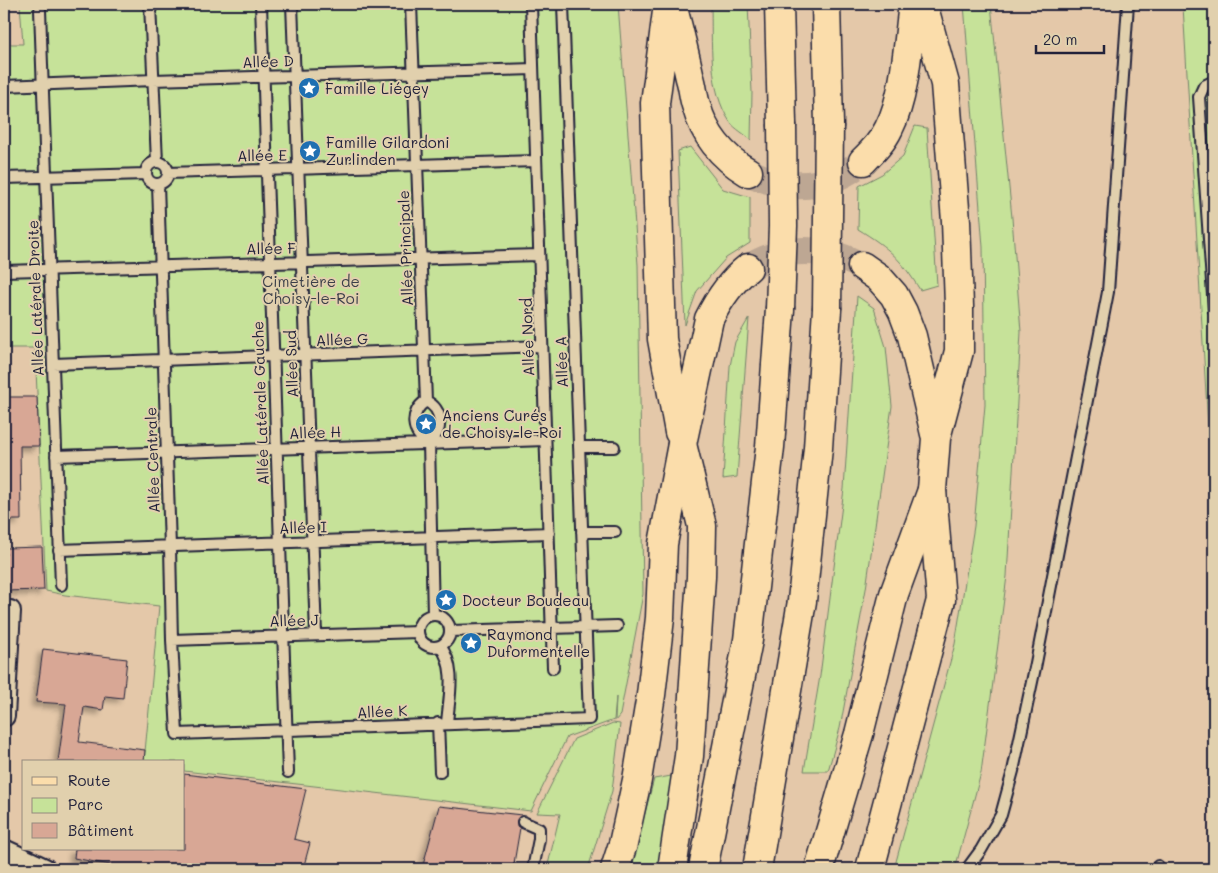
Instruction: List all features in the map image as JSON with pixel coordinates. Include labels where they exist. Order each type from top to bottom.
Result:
[{"type":"main road","points":[[670,4],[696,105],[703,123],[710,138],[722,153],[748,172]]},
{"type":"main road","points":[[670,4],[654,104],[662,339],[682,444],[702,526],[690,756],[672,869]]},
{"type":"main road","points":[[703,869],[748,640],[770,447],[780,309],[783,226],[779,4]]},
{"type":"main road","points":[[757,869],[802,601],[818,448],[827,309],[829,125],[826,4]]},
{"type":"main road","points":[[863,161],[880,144],[896,111],[902,84],[913,4]]},
{"type":"main road","points":[[870,869],[941,600],[932,490],[936,438],[959,351],[960,306],[956,221],[945,84],[923,4]]},
{"type":"main road","points":[[862,266],[879,278],[894,295],[903,312],[912,336],[936,438]]},
{"type":"main road","points":[[615,869],[637,780],[652,696],[660,618],[663,544],[709,319],[728,287],[748,268]]},
{"type":"main road","points":[[818,869],[859,734],[894,594],[932,490]]},
{"type":"street","points":[[4,716],[10,611]]},
{"type":"street","points":[[4,850],[45,869]]},
{"type":"lane","points":[[150,4],[157,162]]},
{"type":"lane","name":"Allée Latérale Gauche","points":[[261,4],[288,772]]},
{"type":"lane","name":"Allée Sud","points":[[292,4],[316,634]]},
{"type":"lane","name":"Allée Principale","points":[[411,4],[426,401],[416,414],[415,430],[422,440],[429,443]]},
{"type":"lane","name":"Allée Nord","points":[[531,4],[553,668]]},
{"type":"lane","name":"Allée A","points":[[564,4],[589,719]]},
{"type":"lane","points":[[967,869],[981,850],[1001,815],[1013,771],[1036,663],[1108,292],[1128,4]]},
{"type":"lane","name":"Allée Latérale Droite","points":[[40,10],[61,585]]},
{"type":"lane","name":"Allée D","points":[[4,86],[533,69]]},
{"type":"lane","points":[[1214,81],[1204,86],[1200,97],[1214,310]]},
{"type":"lane","points":[[157,162],[166,166],[168,173],[167,179],[158,184],[151,183],[146,174],[148,166],[157,162]]},
{"type":"lane","name":"Allée E","points":[[168,173],[536,162]]},
{"type":"lane","points":[[4,178],[146,174]]},
{"type":"lane","name":"Allée Centrale","points":[[158,184],[172,640],[177,734]]},
{"type":"lane","name":"Allée F","points":[[4,271],[539,254]]},
{"type":"lane","name":"Allée G","points":[[53,364],[542,346]]},
{"type":"lane","points":[[426,401],[434,406],[440,421],[437,434],[429,443],[433,615]]},
{"type":"lane","name":"Allée H","points":[[56,456],[545,440]]},
{"type":"lane","points":[[579,448],[614,447]]},
{"type":"lane","points":[[582,532],[616,532]]},
{"type":"lane","name":"Allée I","points":[[59,550],[548,533]]},
{"type":"lane","points":[[433,615],[443,617],[447,621],[450,630],[447,640],[440,646],[435,647],[425,644],[418,632],[418,627],[424,618],[433,615]]},
{"type":"lane","points":[[450,630],[617,626]]},
{"type":"lane","name":"Allée J","points":[[172,640],[418,632]]},
{"type":"lane","points":[[440,646],[450,664],[450,688],[443,723],[440,772]]},
{"type":"lane","name":"Allée K","points":[[177,734],[589,719]]},
{"type":"lane","points":[[523,822],[539,829],[540,839],[533,869]]},
{"type":"green space","name":"Cimetière de Choisy-le-Roi","points":[[20,4],[618,4],[638,265],[643,594],[620,715],[615,721],[616,697],[614,720],[567,737],[531,811],[185,771],[185,760],[144,760],[159,606],[46,591],[35,348],[4,348],[4,44],[23,44]]},
{"type":"green space","points":[[711,4],[748,4],[752,92],[751,140],[730,122],[718,95],[713,65]]},
{"type":"green space","points":[[964,4],[991,4],[1021,332],[1007,576],[981,773],[955,869],[894,869],[955,644],[974,526],[985,405],[983,247]]},
{"type":"green space","points":[[1183,6],[1214,6],[1214,528]]},
{"type":"green space","points":[[915,126],[927,128],[937,285],[920,290],[894,255],[858,229],[859,186],[882,174],[903,156]]},
{"type":"green space","points":[[690,147],[723,189],[750,197],[750,243],[726,258],[697,291],[685,325],[678,151]]},
{"type":"green space","points":[[857,296],[874,308],[886,347],[892,406],[866,589],[840,728],[828,771],[804,771],[820,676],[844,489]]},
{"type":"green space","points":[[749,318],[737,477],[723,479],[730,366],[735,342]]},
{"type":"green space","points":[[613,723],[620,724],[612,791],[588,869],[547,869],[560,814],[537,813],[574,739]]},
{"type":"green space","points":[[677,775],[666,869],[630,869],[654,779]]},
{"type":"building","points":[[4,397],[37,397],[39,446],[20,446],[21,520],[4,520]]},
{"type":"building","points":[[42,547],[44,590],[4,591],[4,555],[6,555],[6,548]]},
{"type":"building","points":[[43,649],[127,659],[123,698],[105,696],[103,710],[84,707],[79,742],[145,750],[144,760],[58,760],[66,704],[36,702]]},
{"type":"building","points":[[185,774],[306,789],[294,839],[310,843],[303,869],[121,869],[121,867],[74,858],[75,850],[185,850]]},
{"type":"building","points":[[439,806],[522,815],[517,820],[517,826],[520,828],[513,869],[422,869]]},
{"type":"tunnel","points":[[748,172],[778,183],[807,185],[835,178],[863,161]]},
{"type":"tunnel","points":[[748,268],[776,255],[804,251],[832,255],[862,266]]},
{"type":"place","name":"Famille Liégey","points":[[309,88]]},
{"type":"place","name":"Famille Gilardoni Zurlinden","points":[[310,151]]},
{"type":"place","name":"Anciens Curés de Choisy-le-Roi","points":[[426,424]]},
{"type":"place","name":"Docteur Boudeau","points":[[446,600]]},
{"type":"place","name":"Raymond Duformentelle","points":[[471,643]]}]
